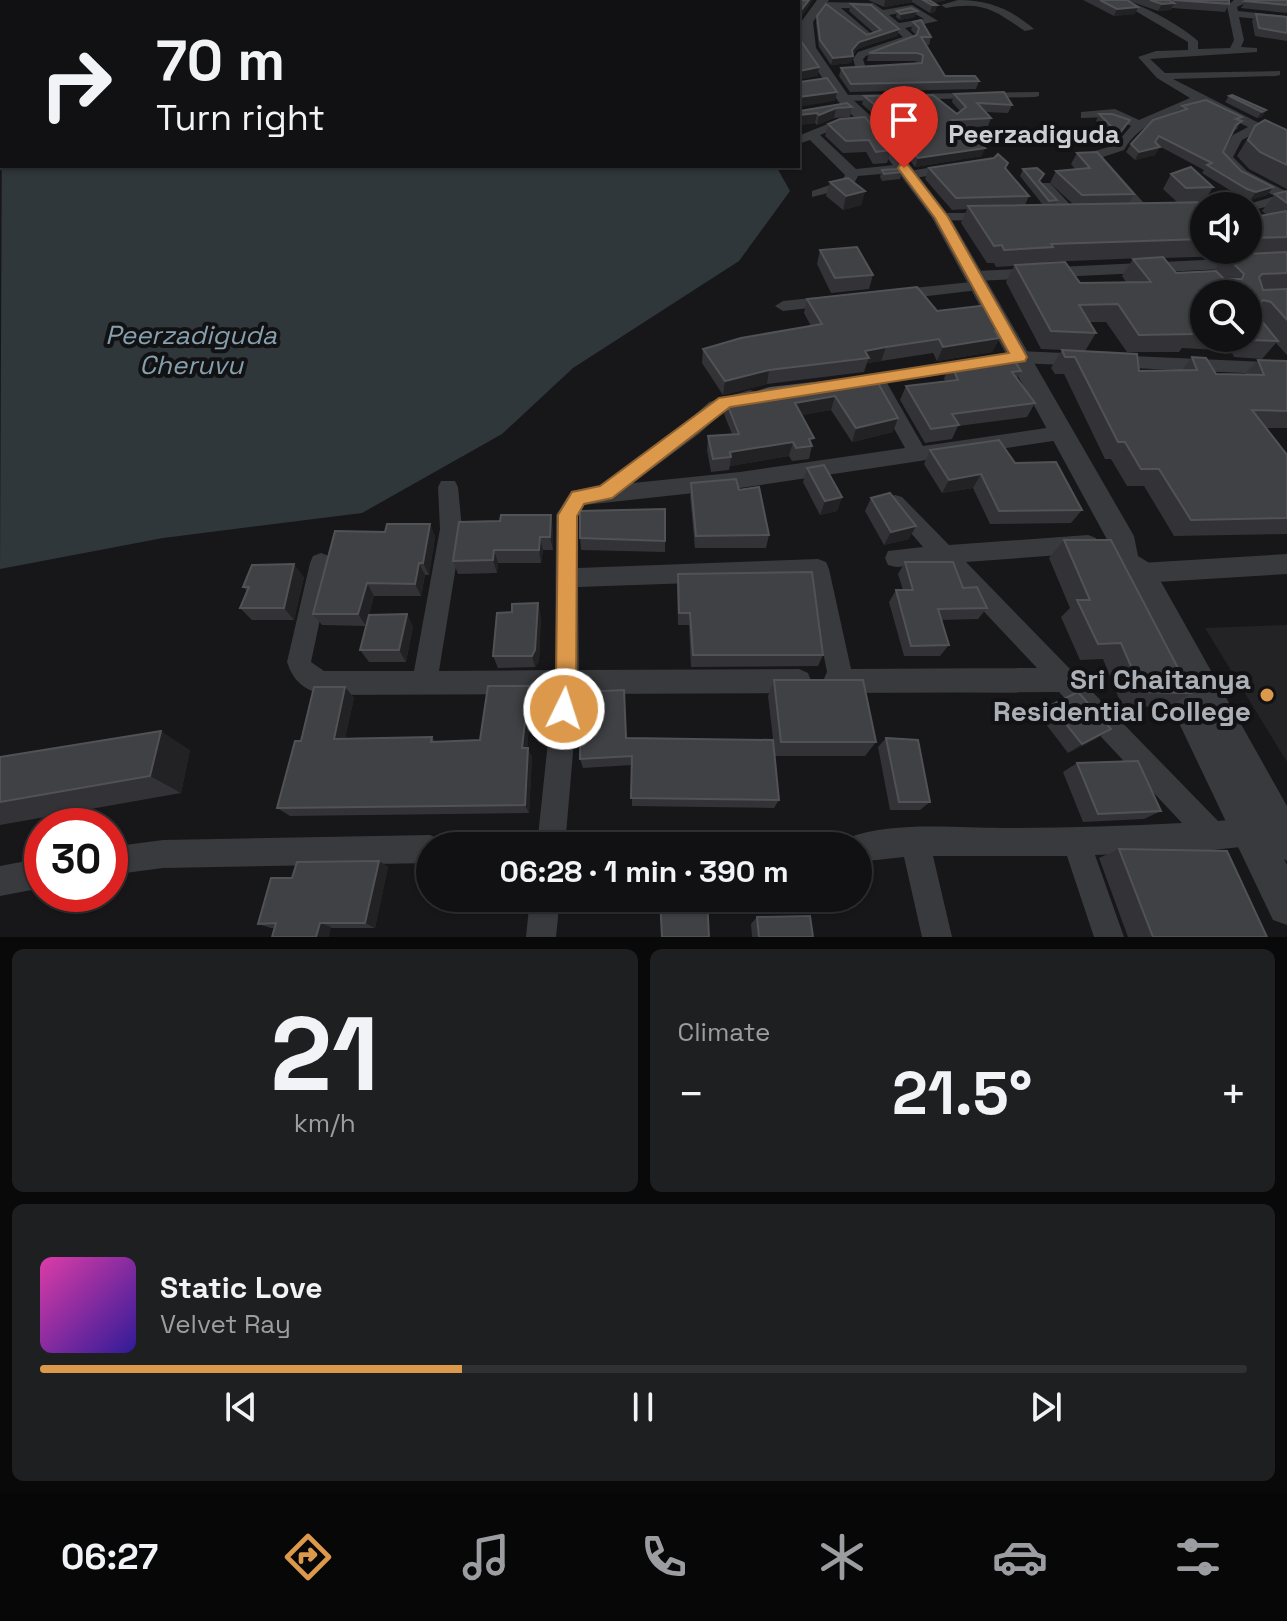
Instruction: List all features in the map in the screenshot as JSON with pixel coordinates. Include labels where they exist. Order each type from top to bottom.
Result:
[{"type":"street","points":[[946,5],[1009,0]]},
{"type":"street","points":[[1122,0],[1193,41],[1193,53]]},
{"type":"street","points":[[1233,52],[1239,40],[1232,6],[1240,3],[1239,0]]},
{"type":"street","points":[[971,1],[995,7],[1029,29]]},
{"type":"street","points":[[816,11],[866,5],[899,26],[910,39],[862,54],[838,74]]},
{"type":"street","points":[[1149,14],[1161,7]]},
{"type":"street","points":[[882,13],[912,8],[933,21],[899,26]]},
{"type":"street","points":[[816,11],[871,38]]},
{"type":"street","points":[[816,11],[804,48],[838,74],[843,104],[867,121],[941,217],[1130,559]]},
{"type":"street","points":[[1234,14],[1287,19]]},
{"type":"street","points":[[1253,50],[1143,57],[1161,76],[1262,130],[1237,138],[1226,158],[1242,174],[1287,198]]},
{"type":"street","points":[[838,74],[874,69]]},
{"type":"street","points":[[1161,76],[1276,73]]},
{"type":"street","points":[[843,104],[1035,94]]},
{"type":"street","points":[[1121,214],[1152,213],[1097,159],[1102,151],[1120,147],[1122,139],[1139,125],[1201,98]]},
{"type":"street","points":[[1085,115],[1115,113],[1139,125]]},
{"type":"street","points":[[802,136],[835,125],[920,118]]},
{"type":"street","points":[[802,136],[851,173],[969,165]]},
{"type":"street","points":[[817,194],[847,184],[851,173]]},
{"type":"street","points":[[1045,186],[1071,216]]},
{"type":"street","points":[[1262,204],[1287,198]]},
{"type":"street","points":[[941,217],[999,217]]},
{"type":"street","points":[[1262,259],[1266,263]]},
{"type":"street","points":[[874,297],[978,281],[1287,261]]},
{"type":"street","points":[[1195,267],[1207,280]]},
{"type":"street","points":[[783,306],[844,300]]},
{"type":"street","points":[[1266,347],[1286,370]]},
{"type":"street","points":[[830,385],[1019,357],[1286,370]]},
{"type":"street","points":[[876,380],[917,453]]},
{"type":"street","points":[[605,492],[692,429],[716,407],[725,402],[767,393]]},
{"type":"street","points":[[552,832],[567,681],[567,515],[578,497],[740,480],[1060,433]]},
{"type":"street","points":[[424,684],[451,529],[448,487]]},
{"type":"street","points":[[895,502],[1213,836]]},
{"type":"street","points":[[896,558],[1055,545],[1130,559],[1287,564]]},
{"type":"street","points":[[1130,559],[1124,574],[1276,832],[1287,906]]},
{"type":"street","points":[[321,563],[299,662],[301,671],[309,679],[324,683],[1063,680]]},
{"type":"street","points":[[567,578],[818,569],[841,681]]},
{"type":"street","points":[[872,847],[915,842],[1076,842],[1276,832]]},
{"type":"street","points":[[915,842],[937,937]]},
{"type":"street","points":[[1076,842],[1109,937]]},
{"type":"street","points":[[128,859],[163,854],[416,849]]},
{"type":"street","points":[[0,881],[24,876]]},
{"type":"street","points":[[541,937],[544,912]]},
{"type":"shaded area","name":"Sri Chaitanya Residential College","points":[[1287,625],[1287,762],[1205,628]]},
{"type":"water","name":"Peerzadiguda Cheruvu","points":[[2,168],[777,168],[790,191],[739,261],[573,368],[502,434],[362,513],[163,538],[0,569]]},
{"type":"building","points":[[800,0],[809,0],[800,12]]},
{"type":"building","points":[[1100,0],[1127,0],[1138,7],[1117,9]]},
{"type":"building","points":[[1150,0],[1169,0],[1174,3],[1162,4]]},
{"type":"building","points":[[1173,0],[1229,0],[1229,4]]},
{"type":"building","points":[[1287,0],[1287,5],[1245,1]]},
{"type":"building","points":[[826,4],[867,35],[881,30],[851,4],[871,5],[899,29],[859,42],[852,50],[853,56],[833,58],[820,40],[817,16]]},
{"type":"building","points":[[911,8],[917,11],[901,14],[897,11]]},
{"type":"building","points":[[1256,14],[1287,17],[1287,33],[1259,28]]},
{"type":"building","points":[[921,20],[931,37],[921,37],[945,76],[975,76],[979,81],[851,84],[841,68],[922,63],[923,55],[917,53],[869,53],[917,35],[919,28],[913,22]]},
{"type":"building","points":[[800,27],[801,41],[819,67],[800,71]]},
{"type":"building","points":[[827,78],[837,92],[800,97],[800,82]]},
{"type":"building","points":[[1004,92],[1012,105],[977,103],[991,118],[952,120],[985,148],[918,158],[887,119],[927,116],[930,107],[922,103],[876,106],[864,96],[933,95],[957,114],[966,107],[954,94]]},
{"type":"building","points":[[1229,96],[1266,110],[1262,112]]},
{"type":"building","points":[[1206,100],[1242,117],[1236,119],[1242,121],[1236,125],[1223,152],[1241,171],[1273,187],[1256,192],[1247,189],[1207,165],[1212,163],[1159,136],[1155,142],[1160,147],[1139,152],[1131,144],[1153,120],[1187,109],[1182,106]]},
{"type":"building","points":[[847,103],[852,107],[836,108],[819,115],[800,115],[800,111]]},
{"type":"building","points":[[1099,114],[1112,114],[1130,120],[1119,134]]},
{"type":"building","points":[[865,117],[891,150],[876,152],[869,140],[846,141],[828,124],[840,119]]},
{"type":"building","points":[[1265,120],[1287,130],[1287,165],[1260,152],[1248,140],[1255,126]]},
{"type":"building","points":[[1097,152],[1134,194],[1082,195],[1056,171],[1090,168],[1077,153]]},
{"type":"building","points":[[998,154],[1008,163],[1005,168],[1029,196],[956,198],[929,168],[994,158]]},
{"type":"building","points":[[1191,167],[1213,187],[1186,188],[1171,174]]},
{"type":"building","points":[[1037,168],[1044,174],[1039,181],[1057,200],[1049,201],[1023,169]]},
{"type":"building","points":[[899,169],[902,172],[884,174],[882,170]]},
{"type":"building","points":[[848,178],[865,191],[846,196],[830,182]]},
{"type":"building","points":[[1287,191],[1287,203],[1275,194]]},
{"type":"building","points":[[1190,202],[1190,239],[1051,244],[1053,247],[1004,250],[1002,245],[994,246],[968,206]]},
{"type":"building","points":[[1287,211],[1287,237],[1262,238],[1262,215]]},
{"type":"building","points":[[857,247],[873,275],[835,278],[820,250]]},
{"type":"building","points":[[1287,252],[1287,273],[1262,274],[1260,280],[1190,280],[1190,334],[1139,335],[1118,304],[1079,305],[1096,333],[1051,331],[1015,265],[1065,262],[1080,283],[1151,282],[1133,259],[1163,257],[1176,273],[1216,271],[1224,279],[1242,279],[1244,274],[1234,264],[1262,264],[1262,253]]},
{"type":"building","points":[[917,287],[937,311],[988,305],[1004,330],[995,331],[999,338],[943,347],[939,339],[886,347],[865,351],[869,358],[769,370],[725,381],[703,349],[741,338],[822,324],[807,299]]},
{"type":"building","points":[[1262,287],[1263,290],[1287,289],[1287,320],[1271,302],[1263,300]]},
{"type":"building","points":[[1262,321],[1278,341],[1262,340]]},
{"type":"building","points":[[1062,350],[1137,354],[1139,371],[1197,370],[1192,357],[1206,358],[1216,374],[1264,375],[1258,360],[1287,361],[1287,411],[1252,410],[1287,455],[1287,518],[1191,520],[1159,469],[1141,469],[1125,442],[1118,442],[1075,357],[1065,357]]},
{"type":"building","points":[[1010,354],[1021,371],[1012,372],[1035,403],[952,414],[959,425],[931,429],[906,386],[958,380],[951,364]]},
{"type":"building","points":[[874,376],[898,418],[856,428],[835,396],[795,403],[814,438],[809,439],[812,446],[796,448],[793,442],[730,452],[731,457],[713,459],[708,436],[739,434],[726,401],[770,388]]},
{"type":"building","points":[[999,440],[1015,463],[1056,462],[1082,510],[999,511],[981,474],[949,480],[930,450]]},
{"type":"building","points":[[824,465],[842,497],[825,501],[807,468]]},
{"type":"building","points":[[736,479],[739,490],[759,487],[769,535],[696,536],[691,483]]},
{"type":"building","points":[[890,493],[916,526],[891,532],[871,498]]},
{"type":"building","points":[[665,509],[665,541],[580,538],[580,511]]},
{"type":"building","points":[[501,515],[551,515],[550,537],[540,537],[539,550],[494,550],[493,560],[453,561],[459,522],[500,521]]},
{"type":"building","points":[[387,524],[430,524],[423,563],[419,563],[415,584],[367,583],[358,614],[313,614],[335,531],[385,532]]},
{"type":"building","points":[[1064,540],[1111,540],[1191,693],[1142,692],[1121,643],[1098,644],[1077,600],[1090,600]]},
{"type":"building","points":[[905,562],[953,562],[963,588],[977,587],[987,608],[938,609],[949,645],[911,646],[896,590],[913,590]]},
{"type":"building","points":[[294,564],[284,608],[240,608],[249,587],[243,587],[252,565]]},
{"type":"building","points":[[812,572],[823,655],[693,655],[690,613],[679,613],[678,574]]},
{"type":"building","points":[[538,603],[532,656],[493,656],[497,613],[512,612],[512,604]]},
{"type":"building","points":[[407,614],[399,650],[360,650],[369,615]]},
{"type":"building","points":[[774,680],[863,680],[876,742],[781,742]]},
{"type":"building","points":[[488,686],[529,686],[522,748],[528,748],[525,805],[277,808],[295,741],[301,741],[314,687],[345,687],[334,739],[432,737],[431,742],[480,740]]},
{"type":"building","points":[[624,690],[626,738],[773,740],[779,800],[631,798],[632,756],[580,759],[581,692]]},
{"type":"building","points":[[1078,692],[1111,729],[1082,744],[1051,705]]},
{"type":"building","points":[[161,731],[150,776],[0,802],[0,757]]},
{"type":"building","points":[[886,738],[918,740],[930,802],[899,802]]},
{"type":"building","points":[[1138,761],[1161,811],[1098,814],[1077,763]]},
{"type":"building","points":[[1119,849],[1227,851],[1267,937],[1153,937]]},
{"type":"building","points":[[379,861],[365,923],[320,923],[316,937],[272,937],[276,923],[258,924],[271,878],[292,878],[297,862]]},
{"type":"building","points":[[661,912],[708,912],[709,937],[662,937]]},
{"type":"building","points":[[810,916],[813,937],[759,937],[757,917]]},
{"type":"place","name":"Sri Chaitanya Residential College","points":[[1267,695]]},
{"type":"district","name":"Peerzadiguda","points":[[1034,134]]},
{"type":"route","points":[[564,709],[567,681],[567,515],[578,497],[605,492],[725,402],[767,393],[876,380],[1019,357],[941,217],[904,168]]}]
